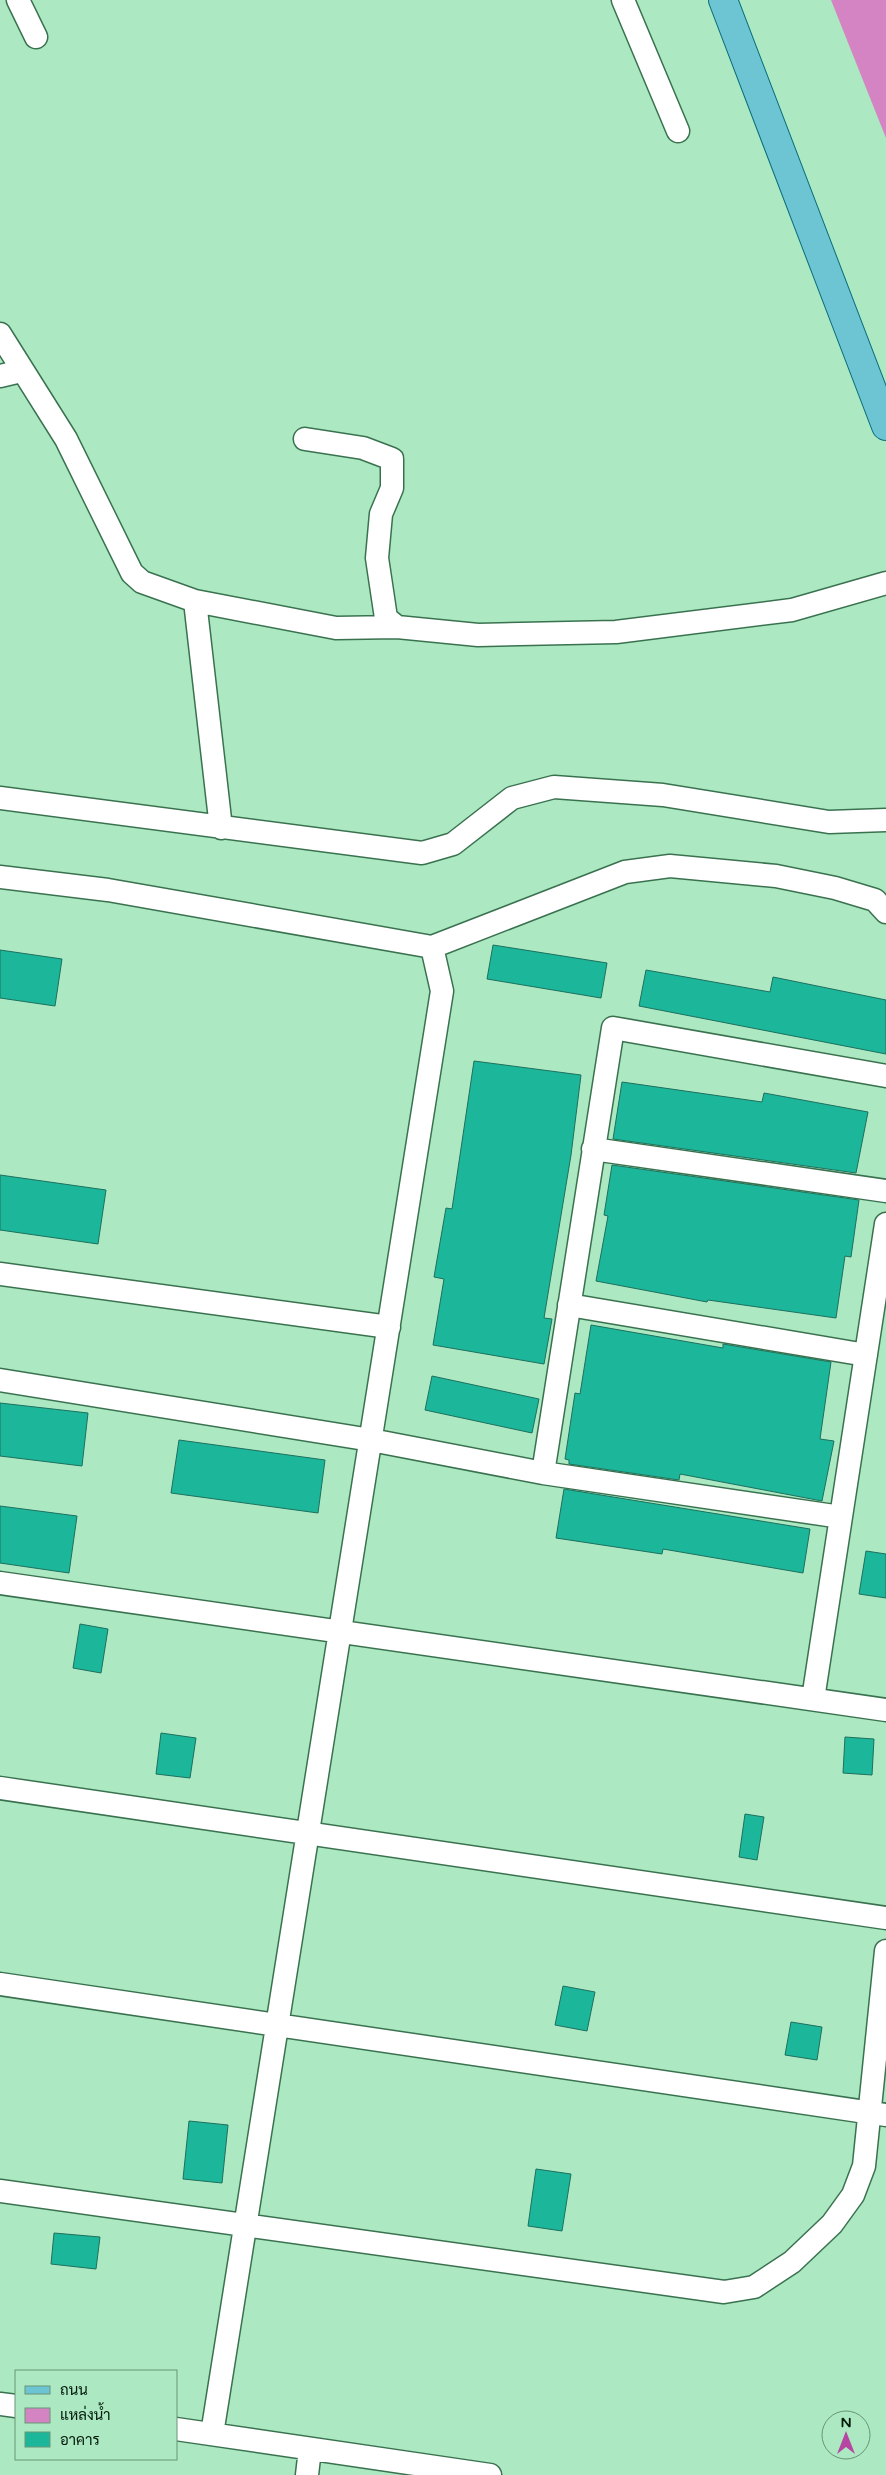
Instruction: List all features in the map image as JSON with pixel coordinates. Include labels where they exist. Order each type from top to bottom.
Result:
[{"type":"main road","points":[[723,0],[886,426]]},
{"type":"street","points":[[18,0],[36,37]]},
{"type":"street","points":[[623,0],[678,131]]},
{"type":"street","points":[[0,334],[11,374],[66,439],[132,573],[142,582],[195,601],[336,628],[398,627],[478,635],[616,632],[792,610],[886,582]]},
{"type":"street","points":[[305,439],[363,448],[392,460],[392,488],[382,514],[377,558],[386,618],[398,627]]},
{"type":"street","points":[[195,601],[221,828]]},
{"type":"street","points":[[0,798],[422,853],[453,844],[512,798],[554,787],[663,795],[829,822],[886,820]]},
{"type":"street","points":[[0,877],[108,890],[432,946],[625,872],[670,866],[776,876],[835,888],[875,900],[886,912]]},
{"type":"street","points":[[212,2434],[442,991],[432,946]]},
{"type":"street","points":[[543,1473],[568,1304],[613,1028],[886,1076]]},
{"type":"street","points":[[593,1149],[886,1191]]},
{"type":"street","points":[[814,1700],[886,1224]]},
{"type":"street","points":[[0,1274],[389,1327]]},
{"type":"street","points":[[568,1304],[866,1355]]},
{"type":"street","points":[[0,1380],[371,1440],[543,1473],[841,1517]]},
{"type":"street","points":[[0,1583],[886,1710]]},
{"type":"street","points":[[0,1788],[886,1918]]},
{"type":"street","points":[[0,2191],[724,2292],[754,2287],[792,2262],[832,2224],[853,2195],[864,2166],[878,2114],[885,1964]]},
{"type":"street","points":[[0,1984],[878,2114]]},
{"type":"street","points":[[0,2404],[15,2406]]},
{"type":"street","points":[[178,2429],[490,2475]]},
{"type":"street","points":[[307,2475],[310,2449]]},
{"type":"water","points":[[831,0],[886,0],[886,138]]},
{"type":"building","points":[[493,945],[607,963],[601,998],[487,979]]},
{"type":"building","points":[[0,950],[62,959],[55,1006],[0,998]]},
{"type":"building","points":[[646,970],[770,992],[773,977],[886,1000],[886,1054],[639,1006]]},
{"type":"building","points":[[474,1061],[581,1075],[571,1155],[544,1318],[552,1319],[544,1364],[433,1345],[444,1279],[434,1277],[446,1208],[452,1209]]},
{"type":"building","points":[[622,1082],[762,1102],[764,1093],[868,1112],[856,1173],[613,1139]]},
{"type":"building","points":[[612,1165],[859,1200],[851,1257],[845,1256],[836,1318],[708,1300],[707,1302],[596,1281],[608,1216],[604,1215]]},
{"type":"building","points":[[0,1175],[106,1190],[98,1244],[0,1230]]},
{"type":"building","points":[[591,1325],[723,1348],[723,1344],[831,1362],[820,1439],[834,1441],[822,1501],[680,1474],[679,1480],[569,1464],[569,1460],[565,1459],[575,1393],[580,1394]]},
{"type":"building","points":[[432,1376],[539,1399],[532,1433],[425,1410]]},
{"type":"building","points":[[0,1403],[88,1413],[82,1466],[0,1456]]},
{"type":"building","points":[[179,1440],[325,1460],[318,1513],[171,1493]]},
{"type":"building","points":[[564,1489],[810,1529],[803,1573],[663,1549],[662,1554],[556,1538]]},
{"type":"building","points":[[0,1506],[77,1516],[69,1573],[0,1563]]},
{"type":"building","points":[[866,1551],[886,1554],[886,1598],[859,1594]]},
{"type":"building","points":[[80,1624],[108,1629],[101,1673],[73,1668]]},
{"type":"building","points":[[161,1733],[196,1738],[190,1778],[156,1774]]},
{"type":"building","points":[[845,1737],[874,1739],[872,1775],[843,1773]]},
{"type":"building","points":[[745,1814],[764,1817],[757,1860],[739,1857]]},
{"type":"building","points":[[563,1986],[595,1992],[587,2031],[555,2025]]},
{"type":"building","points":[[791,2022],[822,2027],[817,2060],[785,2055]]},
{"type":"building","points":[[189,2121],[228,2125],[222,2183],[183,2179]]},
{"type":"building","points":[[536,2169],[571,2174],[562,2231],[528,2226]]},
{"type":"building","points":[[54,2233],[100,2237],[96,2269],[51,2264]]}]
